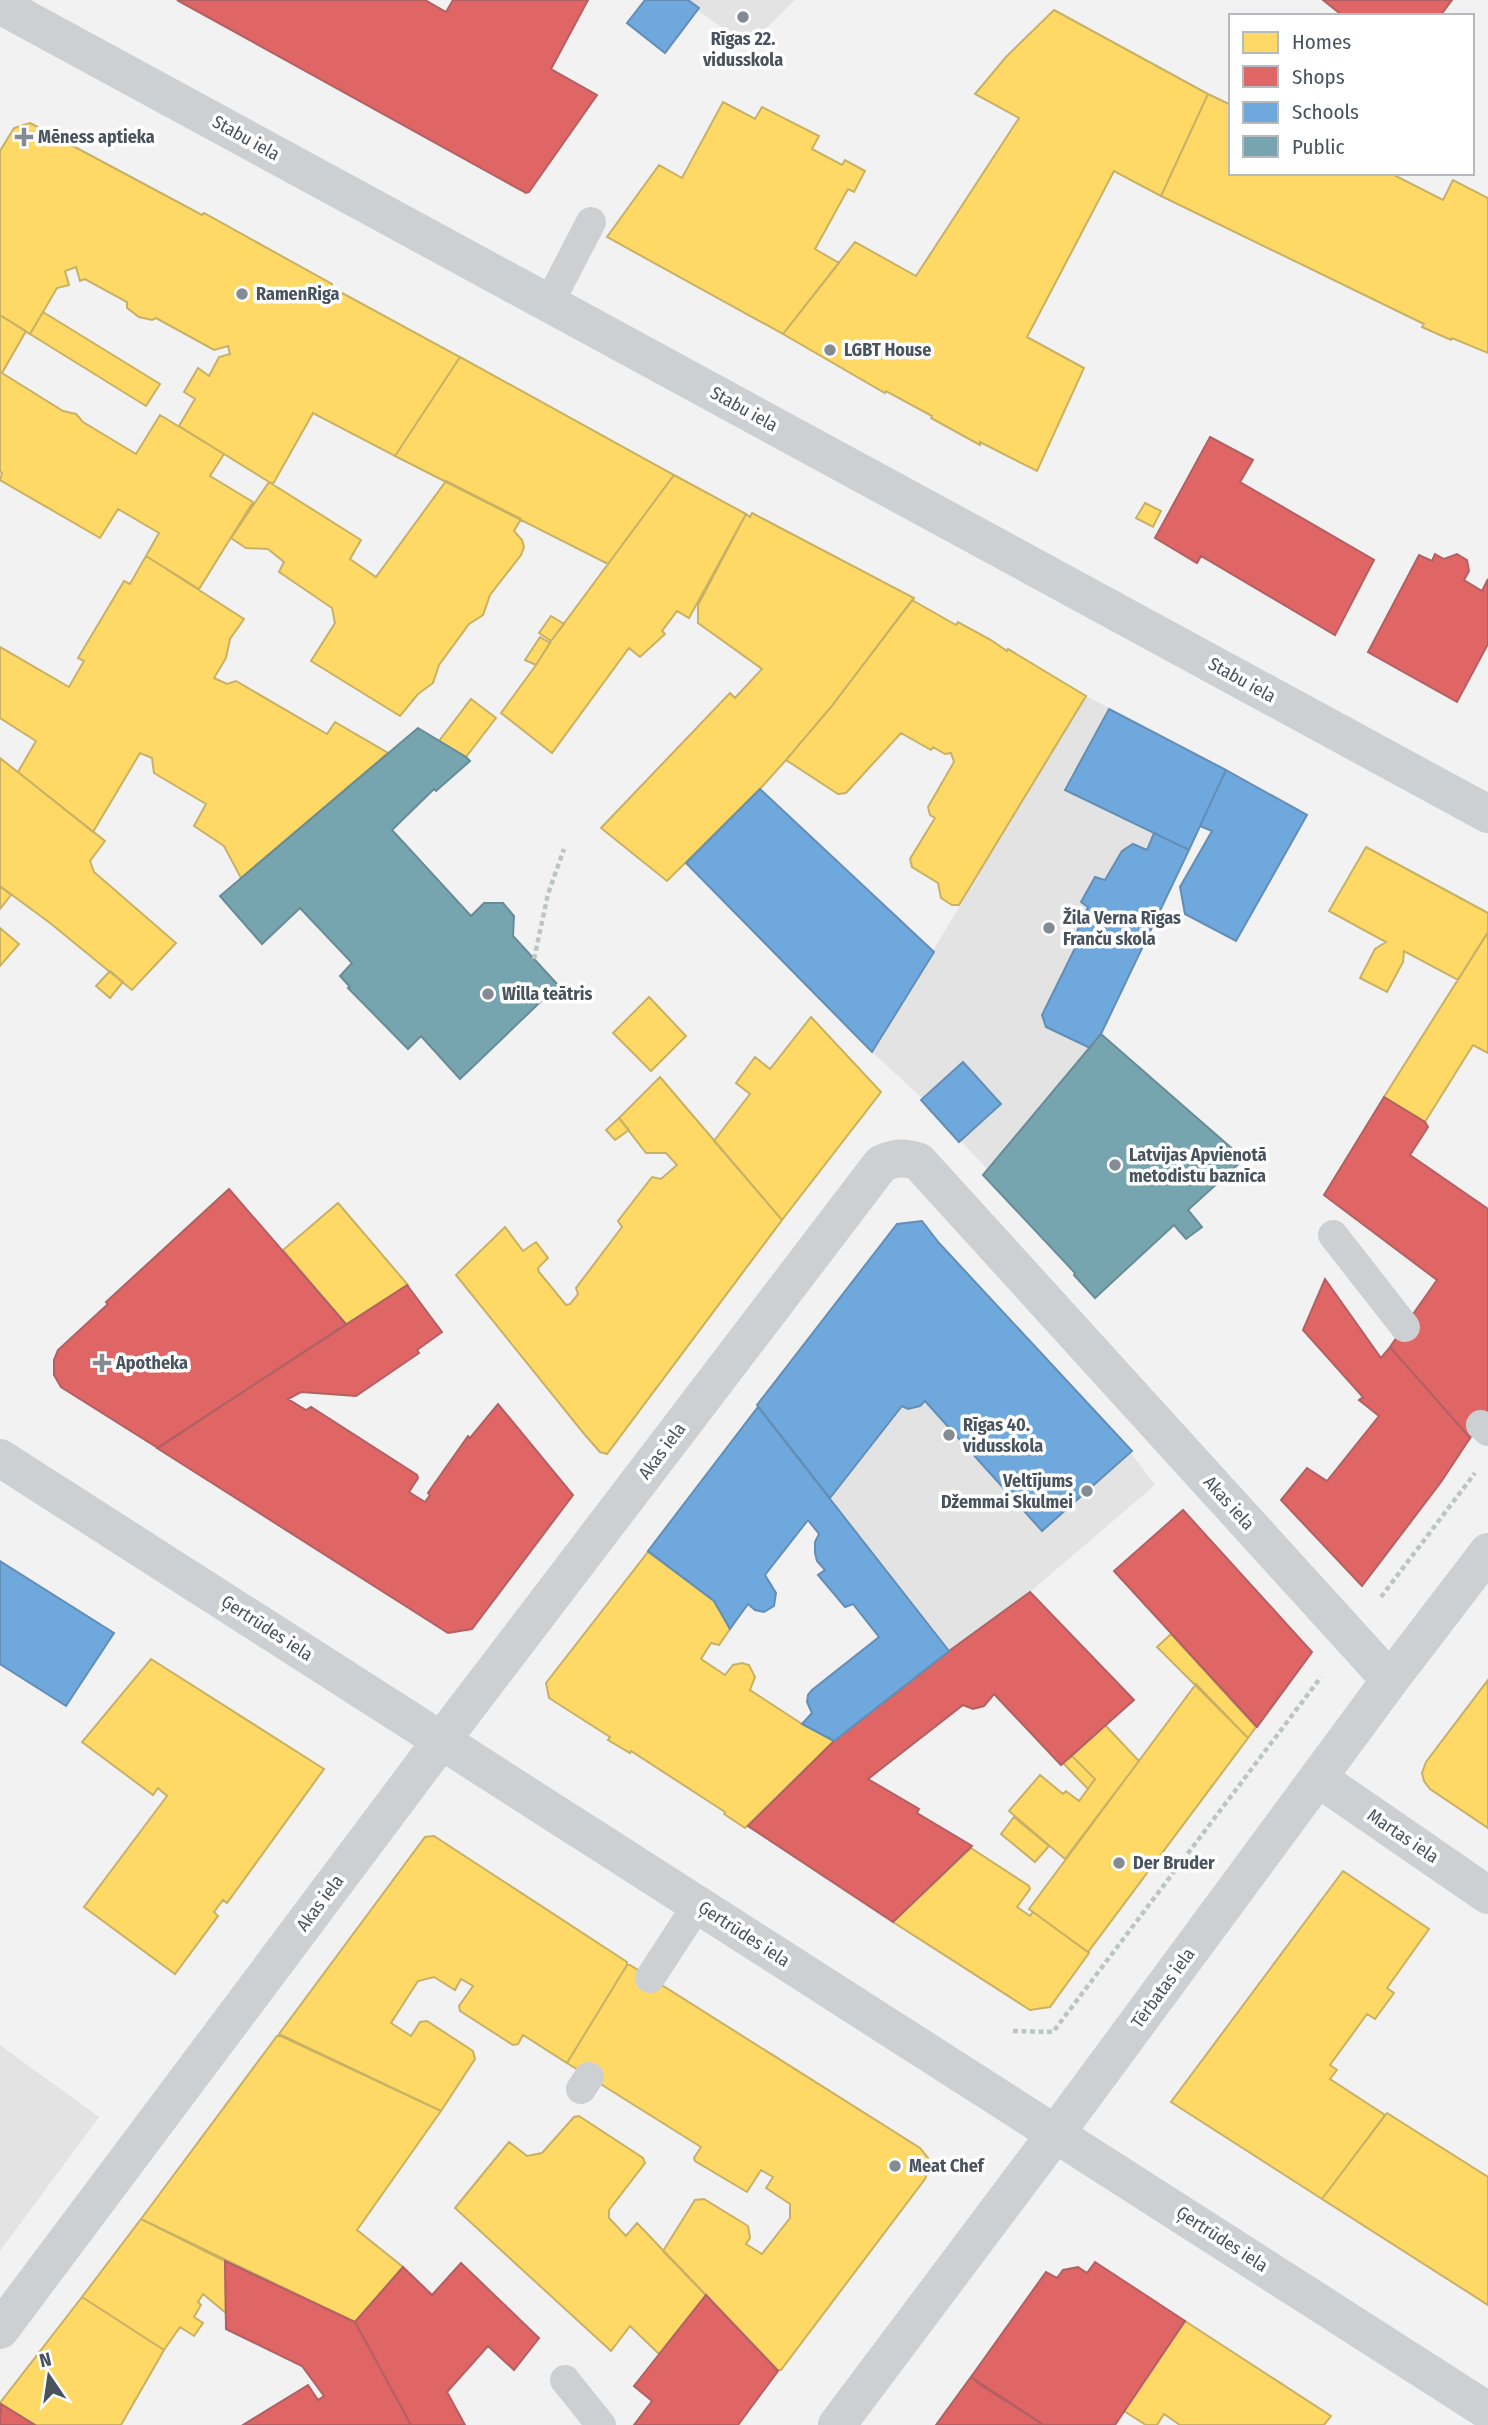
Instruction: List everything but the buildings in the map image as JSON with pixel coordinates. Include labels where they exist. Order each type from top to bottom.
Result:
[{"type":"street","name":"Stabu iela","points":[[0,5],[1488,814]]},
{"type":"street","name":"Akas iela","points":[[0,2330],[442,1741],[881,1164],[891,1159],[905,1158],[919,1163],[1390,1680]]},
{"type":"street","name":"Ģertrūdes iela","points":[[0,1458],[1488,2411]]},
{"type":"street","name":"Tērbatas iela","points":[[837,2425],[1488,1552]]},
{"type":"street","name":"Martas iela","points":[[1318,1778],[1488,1895]]},
{"type":"lane","points":[[549,303],[591,222]]},
{"type":"lane","points":[[1333,1235],[1405,1327]]},
{"type":"lane","points":[[650,1978],[698,1905]]},
{"type":"lane","points":[[565,2380],[601,2425]]},
{"type":"path","points":[[534,959],[548,894],[564,849]]},
{"type":"path","points":[[1013,2031],[1053,2032],[1480,1466]]},
{"type":"shaded area","name":"Rīgas 22. vidusskola","points":[[688,0],[795,0],[748,46],[697,10]]},
{"type":"shaded area","name":"Žila Verna Rīgas Franču skola","points":[[1086,696],[1226,770],[1101,1034],[988,1170],[961,1141],[1001,1104],[963,1062],[922,1098],[872,1052]]},
{"type":"shaded area","name":"Rīgas 40. vidusskola","points":[[922,1221],[939,1244],[1119,1437],[1155,1485],[1030,1592],[949,1651],[757,1405],[897,1224]]},
{"type":"shaded area","points":[[0,2045],[99,2117],[0,2251]]},
{"type":"place","name":"Rīgas 22. vidusskola","points":[[743,17]]},
{"type":"place","name":"Mēness aptieka","points":[[24,137]]},
{"type":"place","name":"RamenRiga","points":[[242,294]]},
{"type":"place","name":"LGBT House","points":[[830,350]]},
{"type":"place","name":"Žila Verna Rīgas Franču skola","points":[[1049,928]]},
{"type":"place","name":"Willa teātris","points":[[488,994]]},
{"type":"place","name":"Latvijas Apvienotā metodistu baznīca","points":[[1115,1165]]},
{"type":"place","name":"Apotheka","points":[[102,1363]]},
{"type":"place","name":"Rīgas 40. vidusskola","points":[[949,1435]]},
{"type":"place","name":"Veltījums Džemmai Skulmei","points":[[1087,1491]]},
{"type":"place","name":"Der Bruder","points":[[1119,1863]]},
{"type":"place","name":"Meat Chef","points":[[895,2166]]}]
